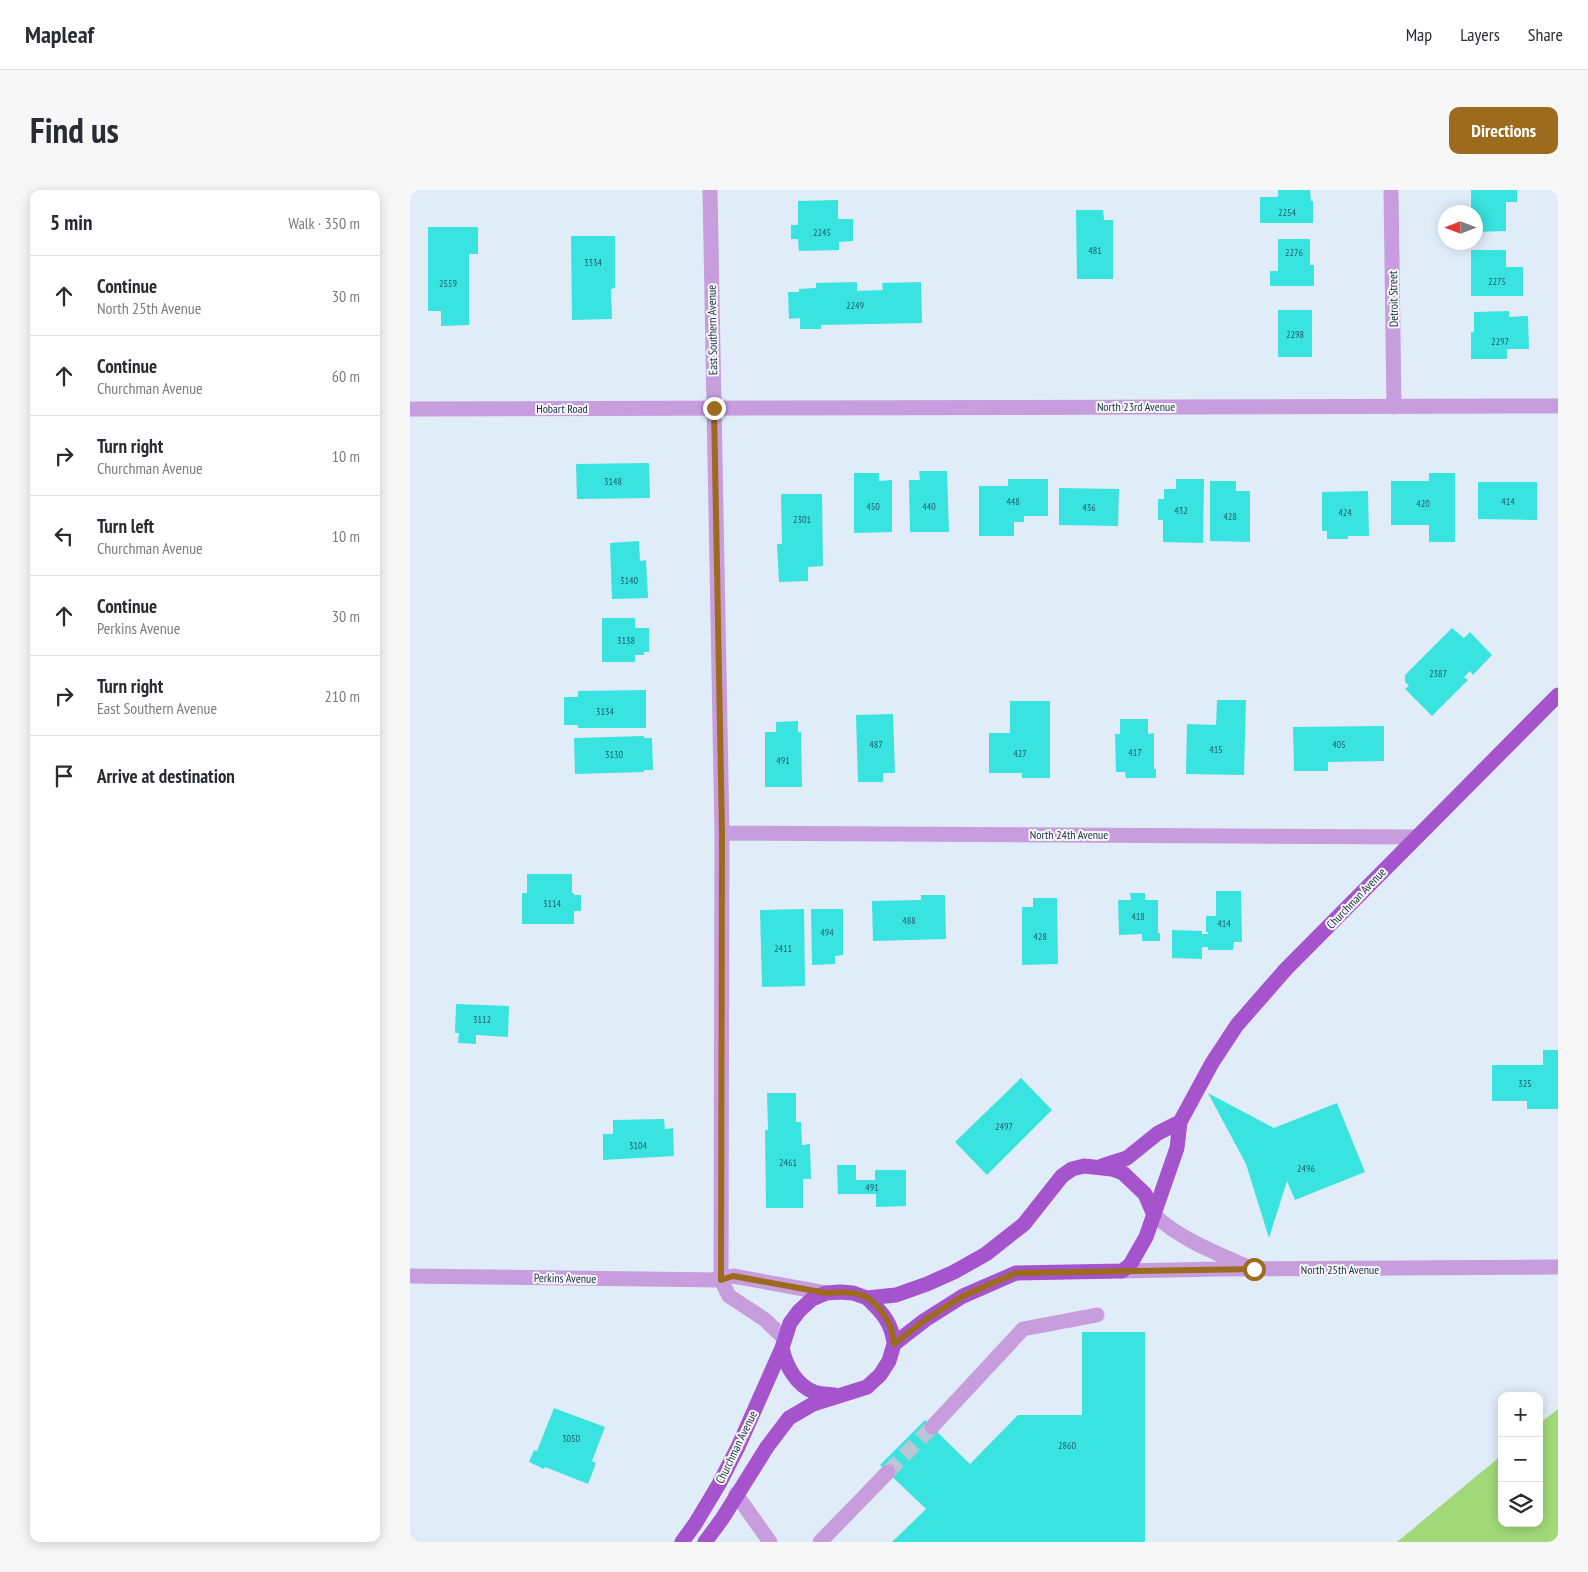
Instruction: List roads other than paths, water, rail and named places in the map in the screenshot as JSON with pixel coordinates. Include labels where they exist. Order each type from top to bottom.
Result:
[{"type":"main road","name":"Churchman Avenue","points":[[1122,1271],[1130,1265],[1146,1237],[1177,1148],[1180,1122],[1212,1063],[1237,1025],[1286,969],[1558,695]]},
{"type":"main road","points":[[1100,1167],[1127,1158],[1158,1133],[1180,1122]]},
{"type":"main road","points":[[826,1293],[853,1293],[867,1298],[896,1295],[954,1272],[986,1254],[1024,1224],[1062,1176],[1072,1169],[1084,1166],[1100,1167],[1123,1173],[1145,1194],[1154,1215]]},
{"type":"main road","points":[[867,1298],[885,1318],[892,1331],[894,1344],[925,1320],[963,1296],[1016,1273],[1122,1271]]},
{"type":"main road","name":"Churchman Avenue","points":[[682,1542],[719,1484],[738,1447],[790,1323],[812,1299],[826,1293]]},
{"type":"main road","name":"Churchman Avenue","points":[[783,1343],[789,1370],[800,1383],[814,1392],[836,1396]]},
{"type":"main road","name":"Churchman Avenue","points":[[705,1542],[722,1519],[766,1447],[789,1418],[813,1404],[867,1387],[885,1368],[894,1344]]},
{"type":"street","name":"East Southern Avenue","points":[[710,190],[722,833],[721,1280]]},
{"type":"street","name":"Detroit Street","points":[[1391,190],[1394,407]]},
{"type":"street","name":"North 23rd Avenue","points":[[714,408],[1558,406]]},
{"type":"street","name":"Hobart Road","points":[[410,409],[714,408]]},
{"type":"street","name":"North 24th Avenue","points":[[722,833],[1415,838]]},
{"type":"street","points":[[1154,1215],[1190,1242],[1254,1269]]},
{"type":"street","name":"North 25th Avenue","points":[[1122,1271],[1558,1267]]},
{"type":"street","name":"Perkins Avenue","points":[[410,1276],[721,1280],[733,1276],[826,1293]]},
{"type":"street","points":[[721,1280],[729,1296],[764,1319],[783,1343]]},
{"type":"street","points":[[932,1427],[1023,1329],[1097,1315]]},
{"type":"street","points":[[820,1542],[888,1472]]},
{"type":"street","points":[[736,1494],[770,1542]]},
{"type":"tunnel","points":[[888,1472],[932,1427]]}]
